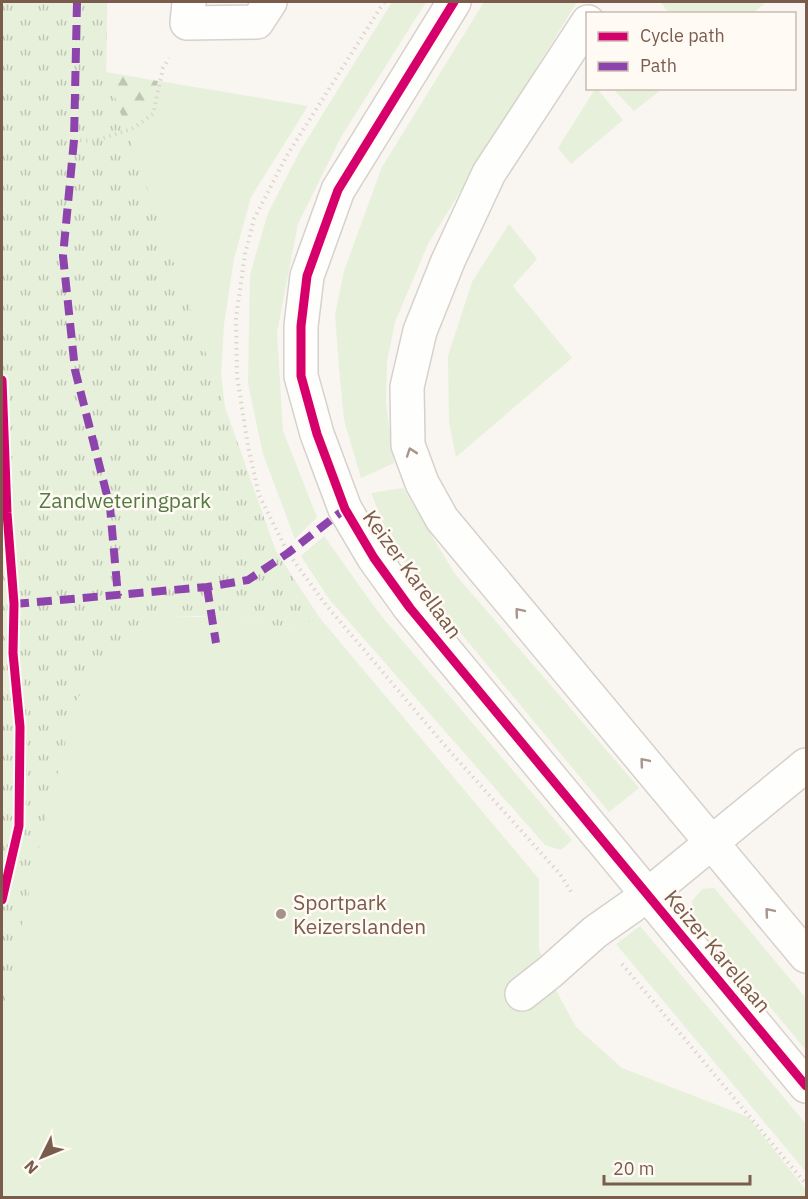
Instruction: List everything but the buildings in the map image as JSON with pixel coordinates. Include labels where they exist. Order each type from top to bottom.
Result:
[{"type":"street","points":[[188,12],[257,22],[270,2]]},
{"type":"street","name":"Keizer Karellaan","points":[[454,2],[338,190],[307,276],[301,326],[301,376],[317,434],[345,509],[374,558],[410,608],[807,1086]]},
{"type":"street","points":[[586,25],[489,173],[448,261],[420,331],[406,387],[408,445],[422,483],[442,519],[807,957]]},
{"type":"street","points":[[522,994],[596,932],[649,894],[807,765]]},
{"type":"path","points":[[74,140],[93,141],[132,129],[153,114],[164,68],[188,12]]},
{"type":"green space","points":[[2,2],[75,85],[150,109],[158,81],[308,106],[251,197],[234,259],[224,324],[221,375],[229,440]]},
{"type":"green space","name":"Zandweteringpark","points":[[2,2],[107,2],[106,72],[276,551],[319,617],[290,630],[239,616],[172,616],[110,650],[76,701],[40,843],[2,1016]]},
{"type":"green space","points":[[107,2],[106,72],[158,81],[150,109],[129,124],[109,131],[75,85]]},
{"type":"green space","points":[[392,2],[426,2],[341,137],[298,224],[277,332],[283,431],[317,517],[295,539],[263,454],[248,384],[250,275],[268,213],[300,151]]},
{"type":"green space","points":[[484,2],[577,2],[428,244],[395,322],[387,361],[386,403],[394,463],[361,478],[344,420],[339,368],[335,315],[344,271],[382,167]]},
{"type":"green space","points":[[660,2],[762,2],[764,4],[754,12],[668,12]]},
{"type":"green space","points":[[594,90],[598,90],[623,120],[571,164],[558,148]]},
{"type":"green space","points":[[614,90],[661,90],[634,111]]},
{"type":"green space","points":[[509,224],[537,259],[513,286],[572,358],[456,457],[449,422],[448,356],[472,282]]},
{"type":"green space","points":[[403,488],[455,574],[639,788],[609,812],[394,549],[371,493]]},
{"type":"green space","points":[[324,536],[378,612],[572,840],[561,850],[545,845],[329,599],[301,556]]},
{"type":"green space","name":"Sportpark Keizerslanden","points":[[42,611],[199,617],[239,616],[290,630],[319,617],[539,879],[539,949],[560,998],[576,1027],[622,1068],[748,1117],[806,1190],[806,1198],[2,1198],[2,923]]},
{"type":"green space","points":[[714,888],[806,998],[806,1050],[694,916],[692,901],[702,889]]},
{"type":"green space","points":[[640,926],[806,1124],[806,1172],[616,944]]},
{"type":"marked path","points":[[77,2],[74,140],[63,256],[75,370],[110,507],[118,596]]},
{"type":"marked path","points":[[14,604],[207,587],[248,580],[288,553],[345,509]]},
{"type":"marked path","points":[[207,587],[216,643]]},
{"type":"cycle path","points":[[454,2],[338,190],[307,276],[301,326],[301,376],[317,434],[345,509],[374,558],[410,608],[806,1086]]},
{"type":"cycle path","points":[[2,380],[7,513],[14,604],[13,653],[20,727],[19,826],[2,900]]},
{"type":"place","name":"Sportpark Keizerslanden","points":[[281,914]]}]
